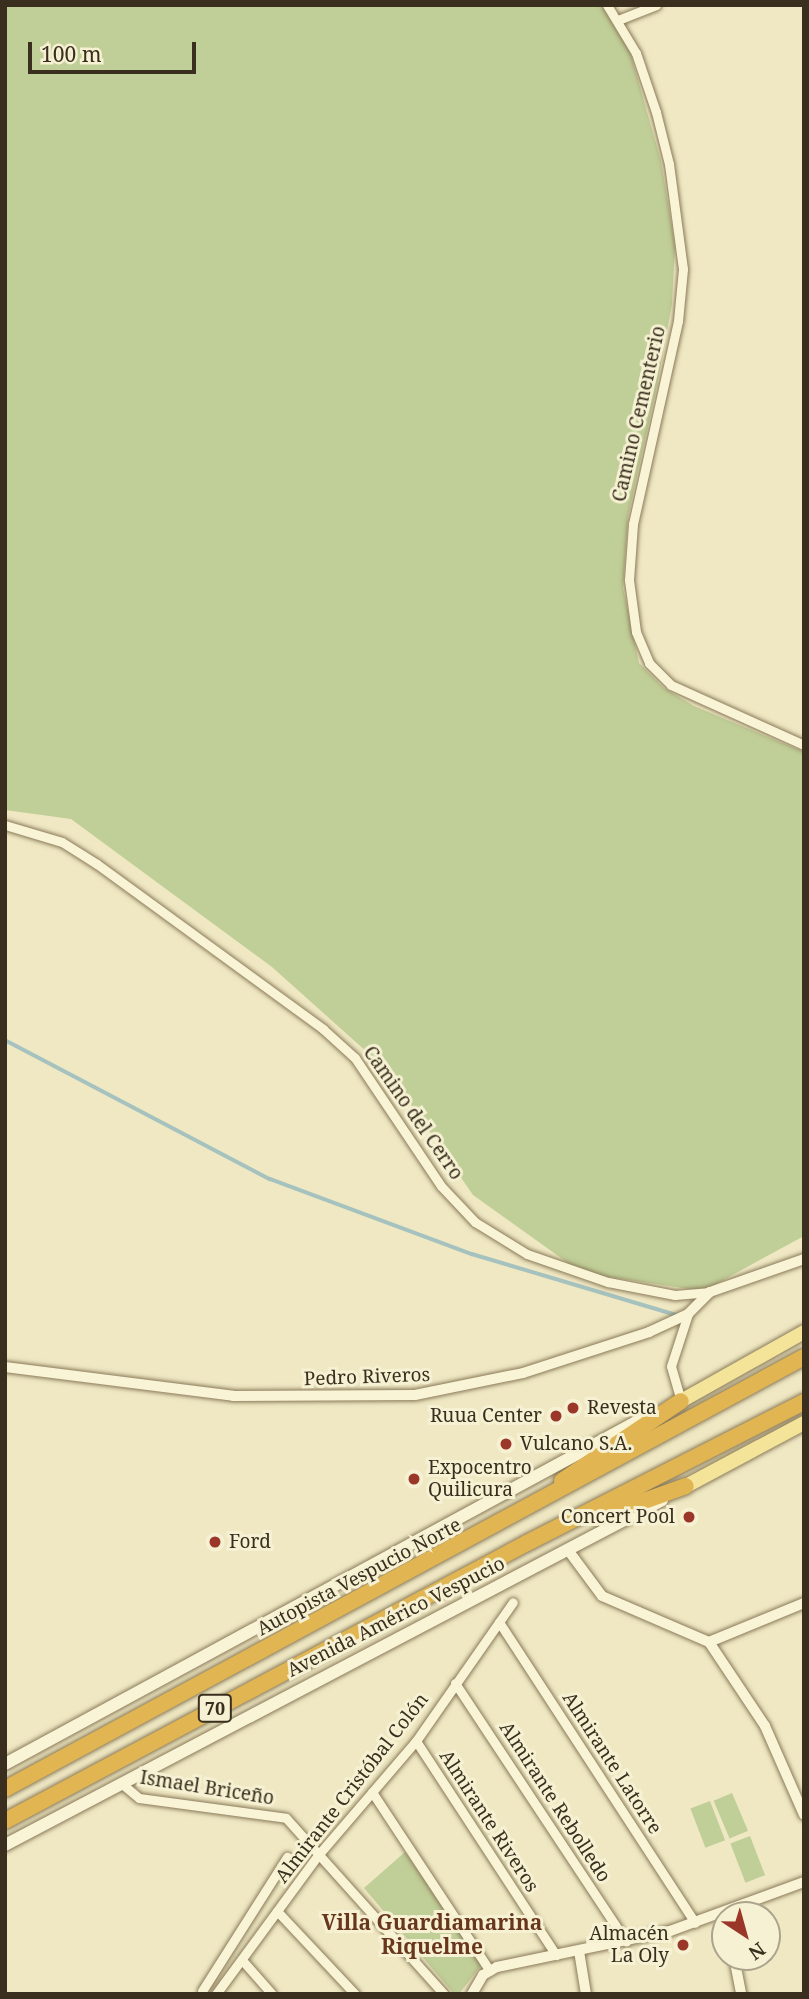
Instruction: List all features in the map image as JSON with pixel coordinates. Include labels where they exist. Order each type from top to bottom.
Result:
[{"type":"highway","name":"Autopista Vespucio Norte","points":[[5,1789],[530,1509],[804,1357]]},
{"type":"highway","points":[[530,1509],[583,1465],[681,1401]]},
{"type":"highway","name":"70","points":[[5,1821],[527,1543],[804,1402]]},
{"type":"highway","points":[[527,1543],[686,1486]]},
{"type":"main road","points":[[5,1764],[681,1401],[804,1332]]},
{"type":"main road","name":"Avenida Américo Vespucio","points":[[5,1845],[804,1423]]},
{"type":"street","name":"Camino Cementerio","points":[[607,5],[618,20],[639,62],[661,133],[683,269],[678,321],[633,524],[629,580],[636,632],[649,663],[671,685],[804,745]]},
{"type":"street","points":[[618,20],[656,5]]},
{"type":"street","name":"Camino del Cerro","points":[[5,825],[62,842],[97,864],[324,1029],[355,1058],[441,1186],[475,1222],[527,1254],[608,1282],[675,1295],[710,1293]]},
{"type":"street","points":[[710,1293],[804,1259]]},
{"type":"street","name":"Pedro Riveros","points":[[5,1367],[233,1396],[415,1395],[523,1373],[649,1332],[688,1314],[710,1293]]},
{"type":"street","points":[[681,1401],[671,1366],[688,1314]]},
{"type":"street","points":[[568,1550],[602,1596],[709,1642],[768,1731],[804,1815]]},
{"type":"street","name":"Almirante Cristóbal Colón","points":[[216,1994],[319,1854],[416,1741],[513,1602]]},
{"type":"street","points":[[709,1642],[804,1603]]},
{"type":"street","name":"Almirante Latorre","points":[[499,1622],[695,1923]]},
{"type":"street","name":"Almirante Rebolledo","points":[[455,1683],[625,1941]]},
{"type":"street","name":"Almirante Riveros","points":[[416,1741],[556,1955]]},
{"type":"street","name":"Ismael Briceño","points":[[121,1783],[139,1798],[286,1818],[444,1994]]},
{"type":"street","points":[[372,1792],[489,1971]]},
{"type":"street","points":[[202,1993],[288,1857]]},
{"type":"street","points":[[758,1901],[804,1882]]},
{"type":"street","points":[[277,1911],[355,1994]]},
{"type":"street","points":[[472,1994],[489,1971],[625,1941],[711,1918]]},
{"type":"street","points":[[579,1951],[586,1994]]},
{"type":"street","points":[[242,1960],[272,1994]]},
{"type":"street","points":[[737,1971],[741,1994]]},
{"type":"green space","points":[[5,5],[601,5],[630,52],[661,161],[675,246],[672,304],[628,516],[623,588],[639,663],[664,688],[694,706],[804,752],[804,1236],[703,1291],[582,1273],[473,1195],[387,1070],[272,967],[71,819],[5,810]]},
{"type":"green space","points":[[732,1793],[748,1831],[730,1839],[714,1801]]},
{"type":"green space","points":[[710,1801],[725,1840],[705,1848],[690,1809]]},
{"type":"green space","points":[[750,1836],[765,1875],[745,1883],[730,1844]]},
{"type":"green space","points":[[405,1852],[482,1964],[459,1994],[454,1994],[364,1888]]},
{"type":"waterway","points":[[5,1040],[270,1179],[472,1254],[676,1315]]},
{"type":"place","name":"Revesta","points":[[573,1408]]},
{"type":"place","name":"Ruua Center","points":[[556,1416]]},
{"type":"place","name":"Vulcano S.A.","points":[[506,1444]]},
{"type":"place","name":"Expocentro Quilicura","points":[[414,1479]]},
{"type":"place","name":"Concert Pool","points":[[689,1517]]},
{"type":"place","name":"Ford","points":[[215,1542]]},
{"type":"place","name":"Almacén La Oly","points":[[683,1945]]},
{"type":"district","name":"Villa Guardiamarina Riquelme","points":[[432,1934]]}]
